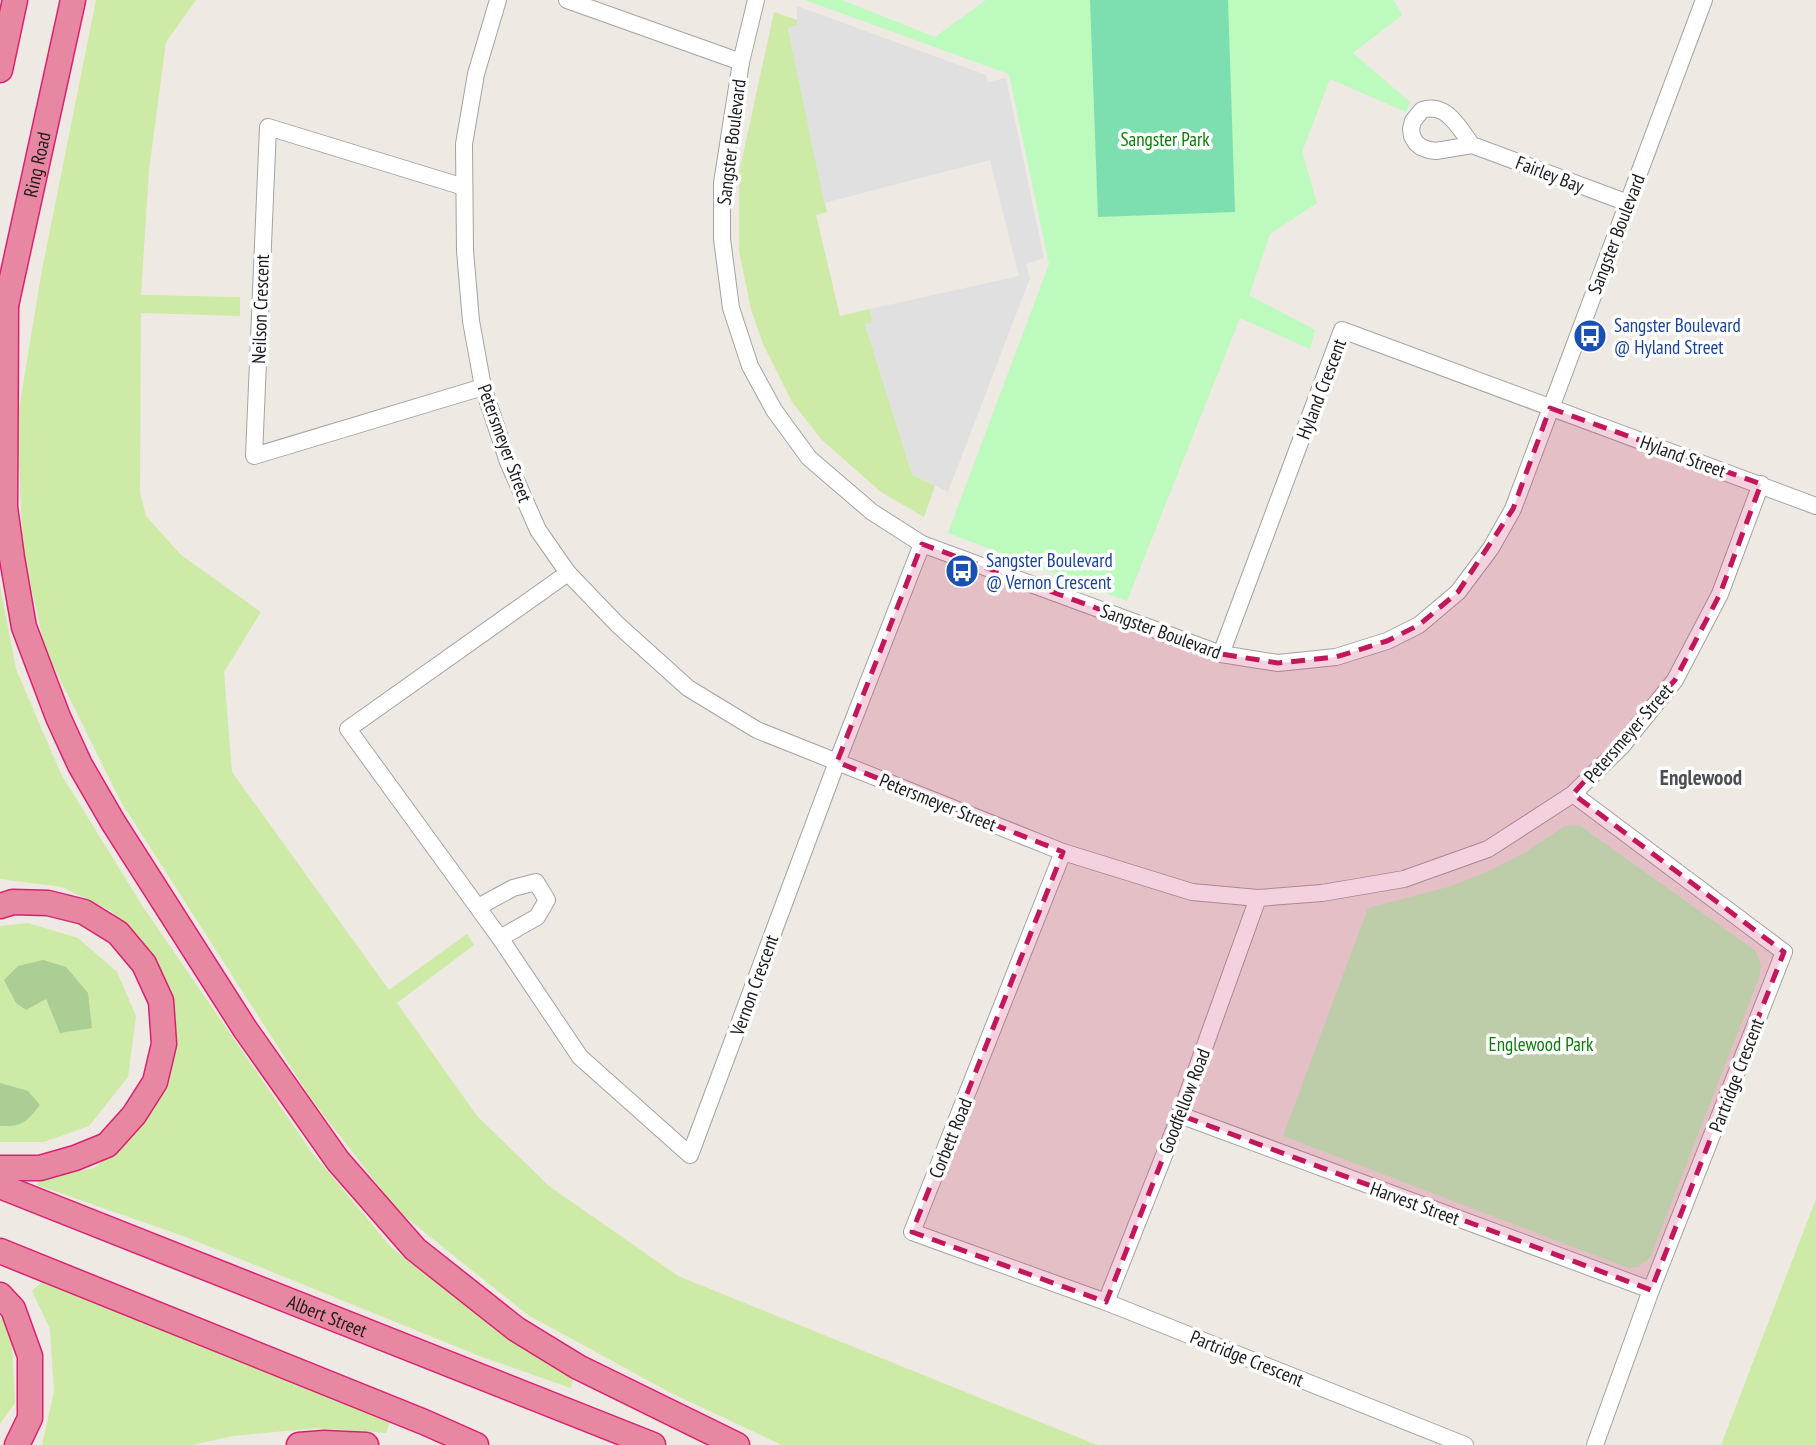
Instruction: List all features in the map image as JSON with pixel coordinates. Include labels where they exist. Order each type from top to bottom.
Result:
[{"type":"highway","points":[[0,70],[15,0]]},
{"type":"highway","name":"Ring Road","points":[[0,330],[73,0]]},
{"type":"highway","points":[[0,343],[6,305]]},
{"type":"highway","points":[[6,305],[5,507],[24,626],[58,717],[80,765],[113,822],[245,1029],[338,1161],[415,1249],[516,1329],[578,1367],[737,1445]]},
{"type":"highway","points":[[0,906],[13,902],[48,903],[84,912],[118,933],[144,964],[161,1000],[164,1044],[155,1082],[134,1115],[107,1145],[40,1168],[0,1168]]},
{"type":"highway","name":"Albert Street","points":[[0,1186],[653,1445]]},
{"type":"highway","points":[[0,1251],[476,1445]]},
{"type":"highway","points":[[0,1295],[13,1309],[30,1356],[30,1418],[17,1445]]},
{"type":"highway","points":[[299,1445],[366,1445]]},
{"type":"street","name":"Petersmeyer Street","points":[[498,0],[477,74],[464,144],[465,251],[471,321],[483,387],[508,462],[538,530],[568,573],[618,625],[688,688],[757,730],[1063,852],[1192,892],[1258,898],[1322,893],[1404,879],[1488,849],[1573,794],[1622,746],[1675,680],[1720,594],[1761,484]]},
{"type":"street","points":[[567,0],[741,62]]},
{"type":"street","name":"Sangster Boulevard","points":[[755,0],[741,62],[722,183],[722,239],[731,308],[750,366],[774,410],[809,458],[872,512],[922,544],[1222,654],[1278,663],[1336,657],[1387,641],[1419,625],[1458,592],[1491,548],[1513,509],[1701,1]]},
{"type":"street","name":"Neilson Crescent","points":[[464,187],[268,127],[254,456],[483,387]]},
{"type":"street","name":"Fairley Bay","points":[[1472,145],[1628,203]]},
{"type":"street","name":"Hyland Crescent","points":[[1222,654],[1342,330],[1550,408]]},
{"type":"street","name":"Hyland Street","points":[[1550,408],[1816,506]]},
{"type":"street","name":"Vernon Crescent","points":[[568,573],[348,729],[500,938],[580,1057],[690,1155],[922,544]]},
{"type":"street","name":"Partridge Crescent","points":[[1573,794],[1784,952],[1651,1290],[1595,1445]]},
{"type":"street","name":"Corbett Road","points":[[1063,852],[912,1232],[1106,1302]]},
{"type":"street","points":[[478,907],[513,888],[536,882],[547,900],[537,917],[500,938]]},
{"type":"street","name":"Goodfellow Road","points":[[1106,1302],[1180,1115],[1258,898]]},
{"type":"street","name":"Harvest Street","points":[[1180,1115],[1651,1290]]},
{"type":"street","name":"Partridge Crescent","points":[[1106,1302],[1465,1445]]},
{"type":"highlighted area","points":[[1550,408],[1761,484],[1720,594],[1675,680],[1573,794],[1784,952],[1651,1290],[1180,1115],[1106,1302],[912,1232],[1063,852],[837,762],[922,544],[1221,654],[1278,663],[1336,657],[1387,641],[1419,625],[1458,592],[1513,509]]},
{"type":"green space","points":[[96,0],[196,0],[166,42],[149,170],[141,295],[240,297],[240,316],[141,313],[140,492],[146,516],[181,555],[261,612],[224,672],[232,772],[389,990],[467,934],[474,945],[397,1003],[477,1116],[549,1186],[678,1276],[1097,1445],[782,1445],[671,1393],[528,1315],[398,1211],[312,1100],[121,802],[45,649],[23,550],[17,421],[42,270]]},
{"type":"green space","name":"Sangster Park","points":[[805,0],[842,0],[935,37],[986,0],[1394,0],[1402,15],[1353,53],[1410,102],[1406,112],[1330,79],[1302,152],[1317,203],[1270,234],[1249,295],[1315,330],[1310,349],[1240,318],[1127,601],[948,533],[1049,264],[1009,74]]},
{"type":"green space","points":[[1090,0],[1228,0],[1235,212],[1098,217]]},
{"type":"green space","points":[[774,12],[797,20],[797,25],[788,29],[827,212],[816,215],[840,316],[870,309],[873,323],[865,324],[912,474],[935,486],[924,517],[881,492],[822,440],[792,402],[763,344],[751,309],[739,251],[739,173]]},
{"type":"green space","points":[[0,586],[16,669],[61,774],[143,907],[313,1154],[392,1248],[501,1333],[573,1379],[571,1388],[482,1357],[186,1237],[37,1185],[39,1177],[94,1168],[134,1135],[163,1094],[177,1045],[168,983],[143,944],[111,911],[62,887],[0,879]]},
{"type":"green space","name":"Englewood Park","points":[[1579,825],[1756,951],[1761,966],[1759,978],[1650,1258],[1638,1267],[1628,1268],[1283,1136],[1368,908],[1448,887],[1487,872],[1524,853],[1565,826]]},
{"type":"green space","points":[[28,923],[78,938],[117,972],[136,1016],[128,1077],[89,1126],[44,1142],[0,1142],[0,926]]},
{"type":"green space","points":[[43,960],[66,967],[88,993],[92,1028],[60,1033],[46,999],[26,1010],[16,1003],[4,980],[18,966]]},
{"type":"green space","points":[[0,1083],[28,1091],[40,1105],[23,1122],[14,1126],[0,1126]]},
{"type":"green space","points":[[1816,1199],[1816,1445],[1721,1445]]},
{"type":"green space","points":[[42,1282],[390,1422],[386,1433],[317,1428],[233,1436],[192,1445],[42,1445],[54,1392],[50,1329],[32,1291]]},
{"type":"green space","points":[[0,1317],[11,1330],[15,1403],[0,1424]]},
{"type":"shaded area","points":[[797,6],[986,75],[988,82],[1006,78],[1044,258],[1026,264],[1030,278],[948,492],[912,474],[865,324],[873,322],[870,309],[1019,276],[990,160],[824,203],[788,28],[797,25]]},
{"type":"place","name":"Sangster Boulevard @ Hyland Street","points":[[1590,336]]},
{"type":"place","name":"Sangster Boulevard @ Vernon Crescent","points":[[962,571]]},
{"type":"district","name":"Englewood","points":[[1701,777]]}]
